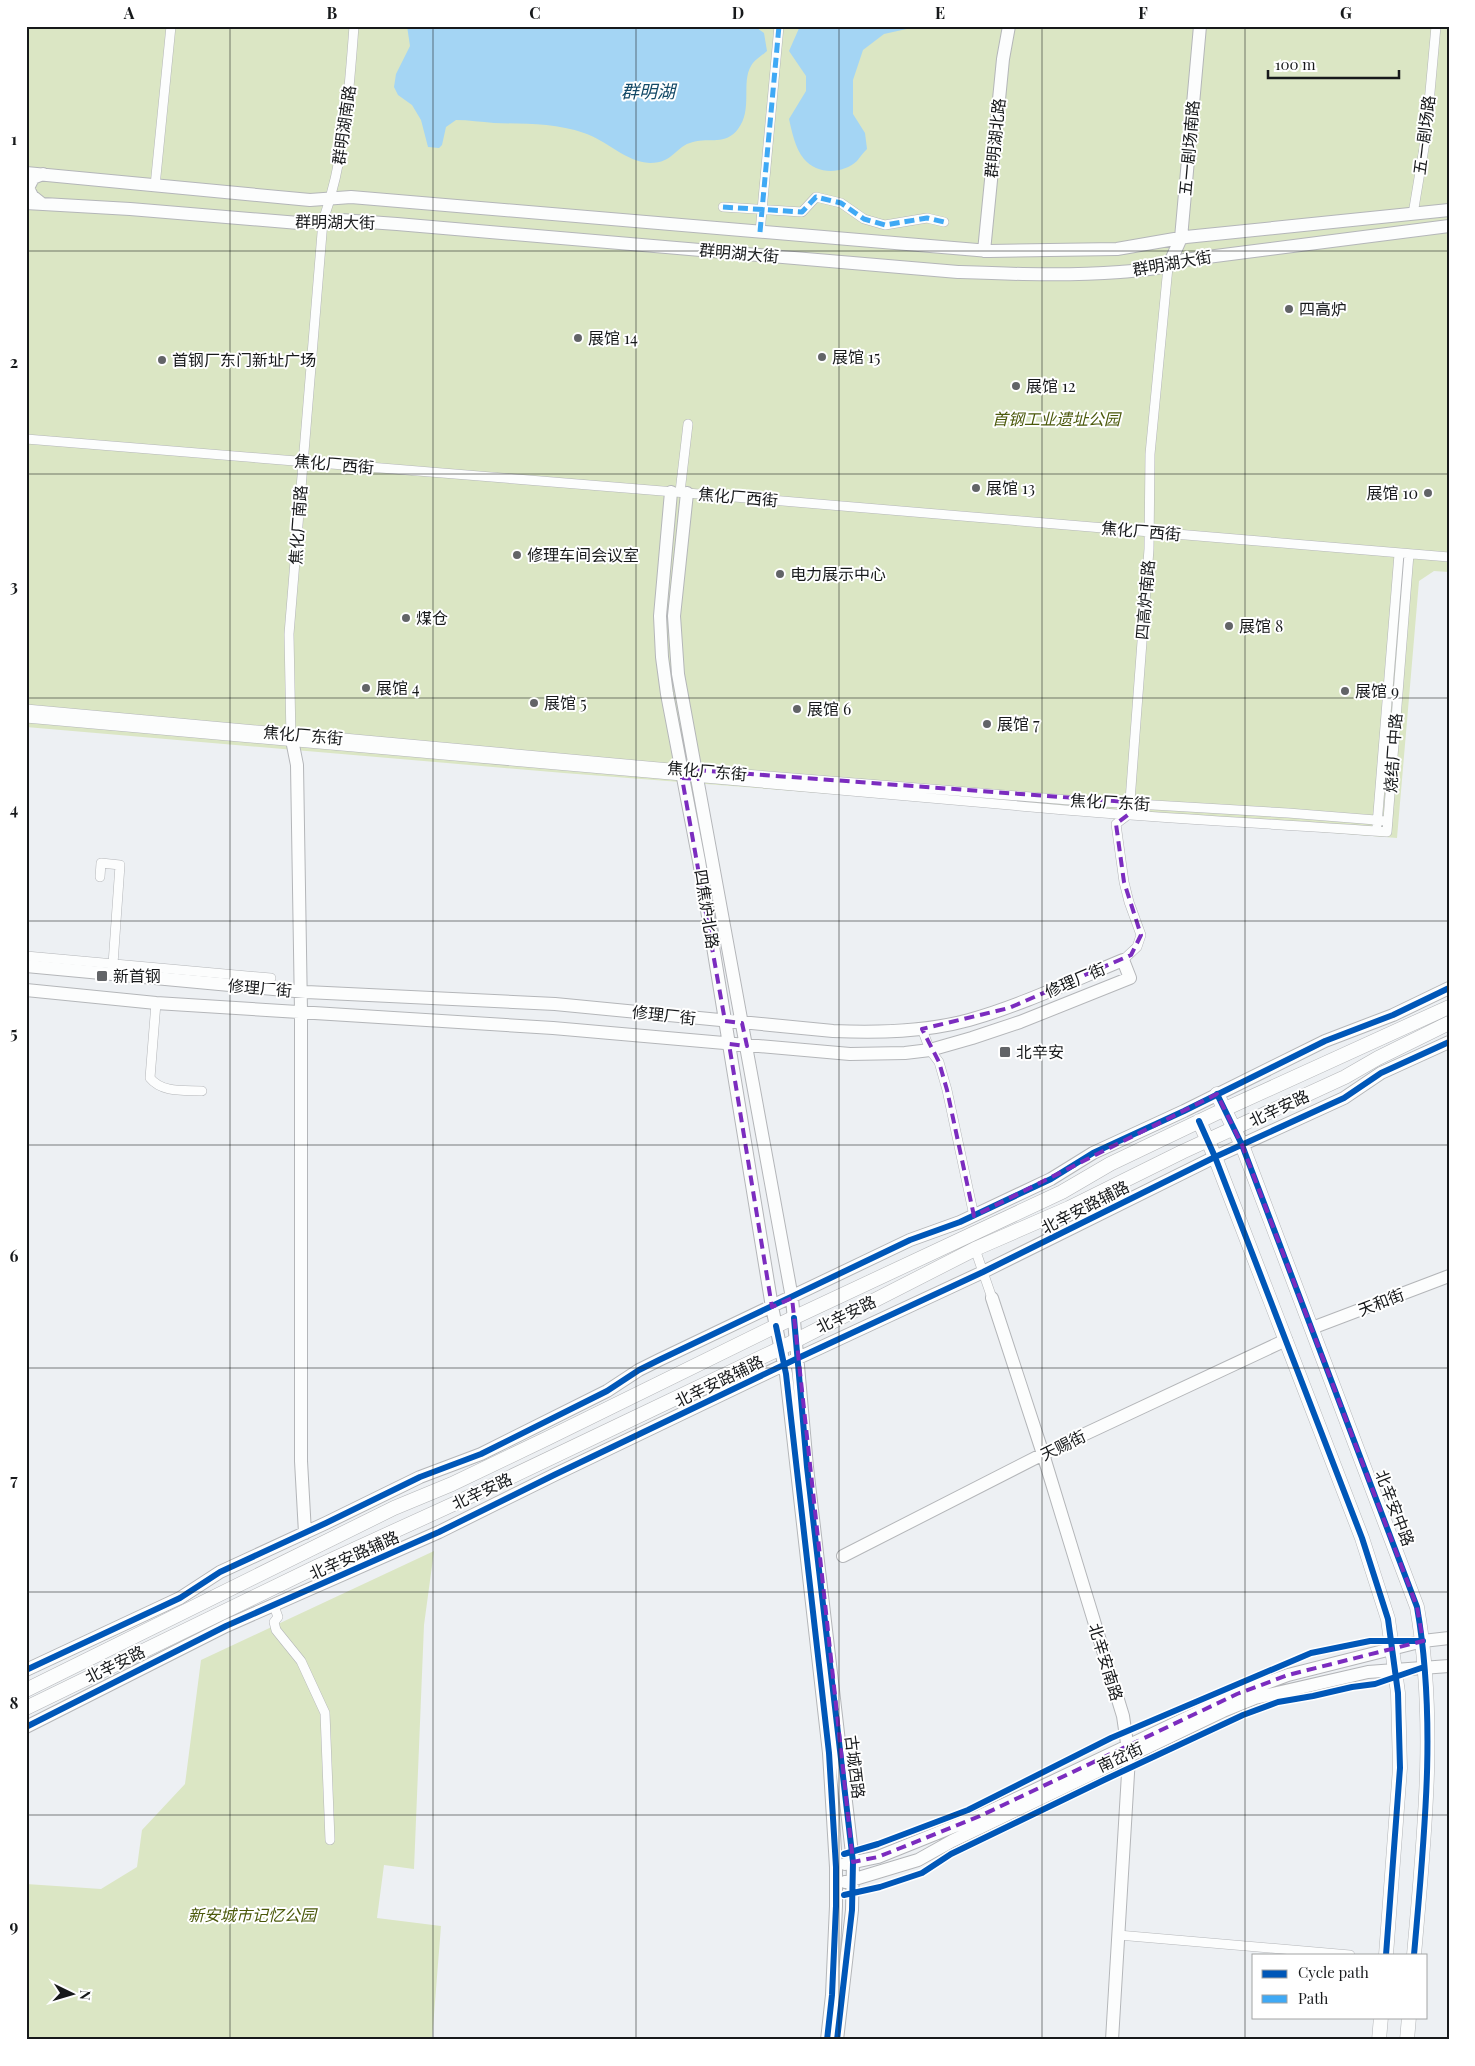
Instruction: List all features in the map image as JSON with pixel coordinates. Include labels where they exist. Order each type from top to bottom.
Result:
[{"type":"main road","name":"群明湖北路","points":[[984,251],[1003,59],[1009,26]]},
{"type":"main road","name":"五一剧场南路","points":[[1168,267],[1181,238],[1200,26]]},
{"type":"main road","name":"群明湖大街","points":[[26,173],[310,200],[351,198],[984,251],[1117,249],[1181,238],[1291,225],[1449,210]]},
{"type":"main road","points":[[42,204],[32,196],[28,188],[33,178],[43,174]]},
{"type":"main road","name":"群明湖大街","points":[[26,203],[130,209],[299,223],[341,220],[397,224],[958,272],[1044,276],[1168,267],[1184,260],[1449,226]]},
{"type":"main road","name":"四焦炉北路","points":[[679,492],[660,616],[667,694],[699,861],[776,1326]]},
{"type":"main road","name":"四焦炉北路","points":[[679,492],[674,616],[678,674],[792,1298],[794,1318]]},
{"type":"main road","points":[[291,737],[297,766],[301,991],[301,1451],[305,1533]]},
{"type":"main road","name":"修理厂街","points":[[26,966],[301,991],[555,1004],[742,1023],[879,1033],[922,1029],[968,1020],[1009,1008],[1123,960],[1130,978],[1020,1022],[930,1050],[905,1053],[850,1054],[553,1028],[156,1002],[26,990]]},
{"type":"main road","points":[[481,1454],[607,1391],[646,1367],[910,1240],[974,1216],[1051,1179],[1093,1153],[1325,1041],[1393,1015],[1449,988]]},
{"type":"main road","points":[[1393,1015],[1449,1003]]},
{"type":"main road","name":"北辛安路","points":[[26,1690],[394,1508],[452,1484],[776,1326],[1062,1192],[1110,1164],[1199,1121],[1449,1007]]},
{"type":"main road","name":"北辛安路","points":[[26,1708],[318,1566],[781,1348],[975,1248],[1070,1208],[1208,1139],[1234,1129],[1345,1077],[1378,1058],[1449,1024]]},
{"type":"main road","name":"北辛安路辅路","points":[[26,1727],[226,1626],[439,1532],[790,1362],[983,1272],[1215,1157],[1344,1098],[1382,1073],[1449,1042]]},
{"type":"main road","name":"北辛安中路","points":[[1218,1094],[1242,1145],[1417,1606],[1423,1641],[1428,1760],[1425,1827],[1414,1954]]},
{"type":"main road","points":[[1199,1121],[1208,1139],[1286,1340],[1374,1572],[1388,1619],[1398,1693],[1400,1768],[1386,1954]]},
{"type":"main road","points":[[974,1216],[1029,1208]]},
{"type":"main road","name":"天和街","points":[[1312,1328],[1449,1276]]},
{"type":"main road","name":"北辛安南路","points":[[992,1298],[1043,1454],[1123,1716],[1129,1751],[1112,2040]]},
{"type":"main road","name":"古城西路","points":[[794,1318],[795,1340],[790,1362],[829,1753],[836,1867],[832,1995],[827,2040]]},
{"type":"main road","name":"古城西路","points":[[776,1326],[781,1348],[790,1362],[853,1862],[852,1910],[837,2040]]},
{"type":"main road","name":"天赐街","points":[[843,1556],[1043,1454],[1286,1340]]},
{"type":"main road","points":[[593,1438],[646,1431]]},
{"type":"main road","points":[[26,1670],[180,1598],[220,1572],[305,1533],[420,1476],[481,1454],[548,1438]]},
{"type":"main road","points":[[548,1459],[554,1475]]},
{"type":"main road","points":[[194,1626],[226,1626]]},
{"type":"main road","name":"南岔街","points":[[836,1885],[918,1860],[1237,1694],[1280,1678],[1423,1641],[1449,1638]]},
{"type":"main road","points":[[69,1650],[122,1644]]},
{"type":"main road","name":"南岔街","points":[[836,1867],[878,1857],[980,1816],[1255,1698],[1368,1672],[1449,1666]]},
{"type":"main road","points":[[1379,2040],[1381,2018]]},
{"type":"main road","points":[[1407,2040],[1409,2018]]},
{"type":"street","points":[[156,186],[170,26]]},
{"type":"street","name":"群明湖南路","points":[[323,221],[336,181],[348,106],[354,26]]},
{"type":"street","points":[[760,232],[779,26]]},
{"type":"street","name":"五一剧场路","points":[[1413,214],[1426,136],[1436,26]]},
{"type":"street","points":[[723,207],[802,212],[816,197],[841,203],[864,219],[885,225],[927,218],[944,222]]},
{"type":"street","name":"焦化厂南路","points":[[291,737],[291,653],[289,634],[323,221]]},
{"type":"street","name":"四高炉南路","points":[[1129,814],[1150,531],[1150,454],[1168,267]]},
{"type":"street","points":[[679,492],[688,424]]},
{"type":"street","name":"焦化厂西街","points":[[26,440],[303,461],[1449,557]]},
{"type":"street","name":"烧结厂中路","points":[[1376,831],[1399,554]]},
{"type":"street","name":"烧结厂中路","points":[[1387,832],[1409,554]]},
{"type":"street","name":"焦化厂东街","points":[[26,709],[291,737],[682,774],[1070,800],[1129,802],[1388,821]]},
{"type":"street","name":"焦化厂东街","points":[[26,718],[291,737]]},
{"type":"street","name":"焦化厂东街","points":[[697,775],[1129,814],[1387,832]]},
{"type":"street","points":[[1123,960],[1137,948],[1141,935],[1124,882],[1116,824],[1129,814]]},
{"type":"street","points":[[100,877],[100,863],[120,865],[113,964]]},
{"type":"street","points":[[26,956],[271,978]]},
{"type":"street","points":[[156,1002],[150,1078],[156,1085],[165,1088],[202,1091]]},
{"type":"street","points":[[922,1029],[930,1050],[939,1062],[947,1090],[974,1216]]},
{"type":"street","points":[[975,1248],[992,1298]]},
{"type":"street","points":[[274,1606],[278,1617],[274,1622],[276,1630],[301,1661],[325,1714],[330,1840]]},
{"type":"street","points":[[1118,1935],[1338,1954]]},
{"type":"highlighted area","points":[[696,770],[1129,802],[1129,814],[1116,824],[1124,882],[1141,935],[1131,955],[1009,1008],[922,1029],[939,1062],[947,1090],[974,1216],[1217,1094],[1242,1145],[1417,1607],[1423,1641],[1288,1675],[1237,1694],[980,1816],[878,1857],[853,1862],[792,1298],[772,1307],[729,1044],[747,1046],[742,1023],[725,1021],[682,778],[698,779]]},
{"type":"green space","name":"首钢工业遗址公园","points":[[29,26],[1449,26],[1449,572],[1434,571],[1419,581],[1397,838],[564,773],[26,727],[26,49]]},
{"type":"green space","name":"新安城市记忆公园","points":[[434,1551],[424,1625],[414,1869],[384,1865],[377,1918],[441,1926],[432,2040],[26,2040],[26,1884],[101,1889],[137,1867],[142,1830],[185,1784],[201,1660]]},
{"type":"water","name":"群明湖","points":[[407,26],[754,26],[764,33],[767,51],[754,62],[748,73],[745,113],[738,129],[733,134],[728,138],[687,144],[664,160],[650,163],[641,162],[624,155],[600,140],[584,133],[562,127],[539,125],[456,120],[446,127],[442,145],[439,148],[428,147],[421,120],[412,105],[398,95],[394,87],[396,74],[410,46]]},
{"type":"water","points":[[800,26],[920,26],[884,34],[863,50],[853,80],[853,114],[865,133],[867,149],[857,161],[845,168],[830,171],[816,168],[804,159],[794,140],[789,119],[806,91],[806,76],[789,51]]},
{"type":"marked path","points":[[760,232],[779,26]]},
{"type":"marked path","points":[[723,207],[802,212],[816,197],[841,203],[864,219],[885,225],[927,218],[944,222]]},
{"type":"cycle path","points":[[26,1670],[180,1598],[220,1572],[420,1477],[481,1454],[607,1391],[639,1370],[659,1360],[910,1240],[960,1222],[1051,1179],[1093,1153],[1184,1111],[1325,1041],[1393,1015],[1449,988]]},
{"type":"cycle path","points":[[26,1727],[226,1626],[439,1532],[796,1359],[983,1272],[1215,1157],[1344,1098],[1381,1073],[1449,1042]]},
{"type":"cycle path","points":[[1217,1094],[1242,1145],[1417,1607],[1423,1650],[1426,1694],[1427,1781],[1414,1954]]},
{"type":"cycle path","points":[[1199,1121],[1215,1157],[1362,1538],[1388,1619],[1398,1693],[1400,1768],[1386,1954]]},
{"type":"cycle path","points":[[794,1318],[807,1467],[853,1862],[852,1910],[837,2040]]},
{"type":"cycle path","points":[[776,1326],[786,1374],[829,1753],[836,1867],[836,1906],[832,1995],[827,2040]]},
{"type":"cycle path","points":[[844,1854],[878,1844],[968,1810],[1111,1738],[1311,1653],[1370,1641],[1423,1641]]},
{"type":"cycle path","points":[[844,1895],[880,1887],[922,1873],[951,1854],[1243,1715],[1278,1702],[1375,1684],[1424,1667]]},
{"type":"place","name":"四高炉","points":[[1289,309]]},
{"type":"place","name":"展馆 14","points":[[578,338]]},
{"type":"place","name":"展馆 15","points":[[822,357]]},
{"type":"place","name":"首钢厂东门新址广场","points":[[162,360]]},
{"type":"place","name":"展馆 12","points":[[1016,386]]},
{"type":"place","name":"展馆 13","points":[[976,488]]},
{"type":"place","name":"展馆 10","points":[[1428,493]]},
{"type":"place","name":"修理车间会议室","points":[[517,555]]},
{"type":"place","name":"电力展示中心","points":[[780,574]]},
{"type":"place","name":"煤仓","points":[[406,618]]},
{"type":"place","name":"展馆 8","points":[[1229,626]]},
{"type":"place","name":"展馆 4","points":[[366,688]]},
{"type":"place","name":"展馆 9","points":[[1345,691]]},
{"type":"place","name":"展馆 5","points":[[534,703]]},
{"type":"place","name":"展馆 6","points":[[797,709]]},
{"type":"place","name":"展馆 7","points":[[987,724]]},
{"type":"place","name":"新首钢","points":[[102,976]]},
{"type":"place","name":"北辛安","points":[[1005,1052]]}]
